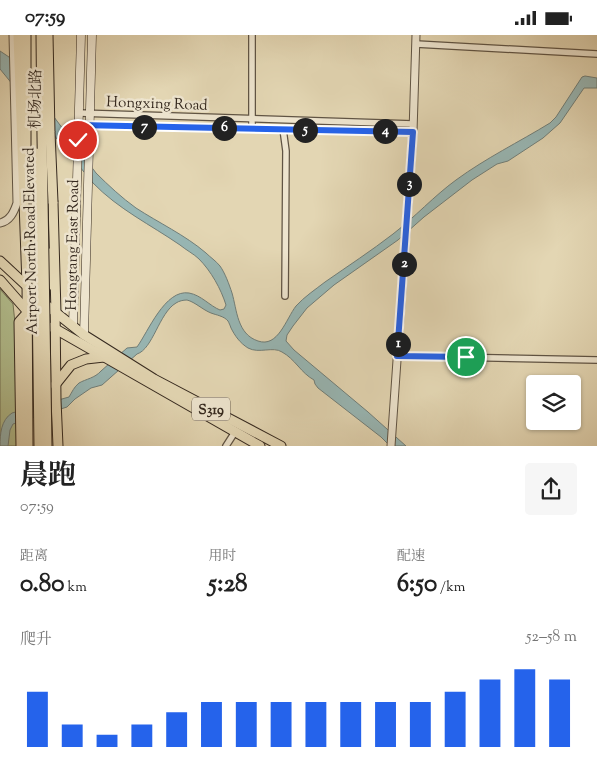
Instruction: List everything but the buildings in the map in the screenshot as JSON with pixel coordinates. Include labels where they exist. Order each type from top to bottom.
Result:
[{"type":"main road","points":[[18,35],[27,285]]},
{"type":"main road","name":"机场北路","points":[[26,35],[28,312]]},
{"type":"main road","name":"Airport North Road Elevated","points":[[37,35],[36,213],[39,446]]},
{"type":"main road","name":"Airport North Road Elevated","points":[[41,35],[47,446]]},
{"type":"main road","points":[[49,35],[58,446]]},
{"type":"main road","name":"机场北路","points":[[49,35],[50,272],[56,313]]},
{"type":"main road","name":"Hongtang East Road","points":[[73,326],[81,35]]},
{"type":"main road","name":"Hongtang East Road","points":[[84,335],[92,35]]},
{"type":"main road","points":[[0,261],[27,285],[34,295],[105,354]]},
{"type":"main road","points":[[0,280],[28,312],[138,373]]},
{"type":"main road","points":[[28,312],[19,323],[24,395],[23,439],[28,446]]},
{"type":"main road","points":[[56,385],[71,365],[105,354]]},
{"type":"main road","name":"S319","points":[[138,373],[260,446]]},
{"type":"main road","name":"S319","points":[[138,373],[154,379],[281,446]]},
{"type":"street","points":[[0,223],[6,222],[14,212],[17,203],[13,35]]},
{"type":"street","points":[[252,35],[252,129]]},
{"type":"street","points":[[392,446],[413,128],[416,35]]},
{"type":"street","points":[[416,43],[597,54]]},
{"type":"street","name":"Hongxing Road","points":[[79,113],[252,119],[413,128]]},
{"type":"street","name":"Hongxing Road","points":[[79,125],[252,129],[413,128]]},
{"type":"street","points":[[283,129],[287,170],[284,296]]},
{"type":"street","points":[[397,356],[597,360]]},
{"type":"street","points":[[226,446],[235,432]]},
{"type":"green space","points":[[0,289],[13,304],[17,446],[0,446]]},
{"type":"water","points":[[0,51],[9,57],[101,178],[136,208],[189,240],[218,264],[230,286],[242,327],[251,338],[265,342],[271,340],[281,331],[296,306],[306,296],[393,234],[448,186],[479,164],[550,123],[582,77],[597,78],[597,88],[584,88],[560,123],[543,138],[508,161],[497,164],[472,180],[398,240],[334,285],[307,308],[287,335],[286,341],[294,350],[406,446],[390,446],[318,388],[314,380],[305,374],[287,355],[278,350],[252,350],[248,348],[236,337],[226,319],[208,312],[193,302],[183,300],[176,303],[165,314],[143,351],[137,354],[102,385],[91,388],[67,407],[13,424],[10,430],[8,446],[0,446],[2,428],[8,416],[12,413],[69,397],[79,383],[96,375],[127,348],[137,347],[158,313],[172,298],[180,294],[189,293],[198,296],[220,310],[224,309],[226,305],[208,269],[195,255],[124,209],[93,183],[0,69]]},
{"type":"route","points":[[78,140],[79,125],[413,132],[397,356],[466,357]]}]
